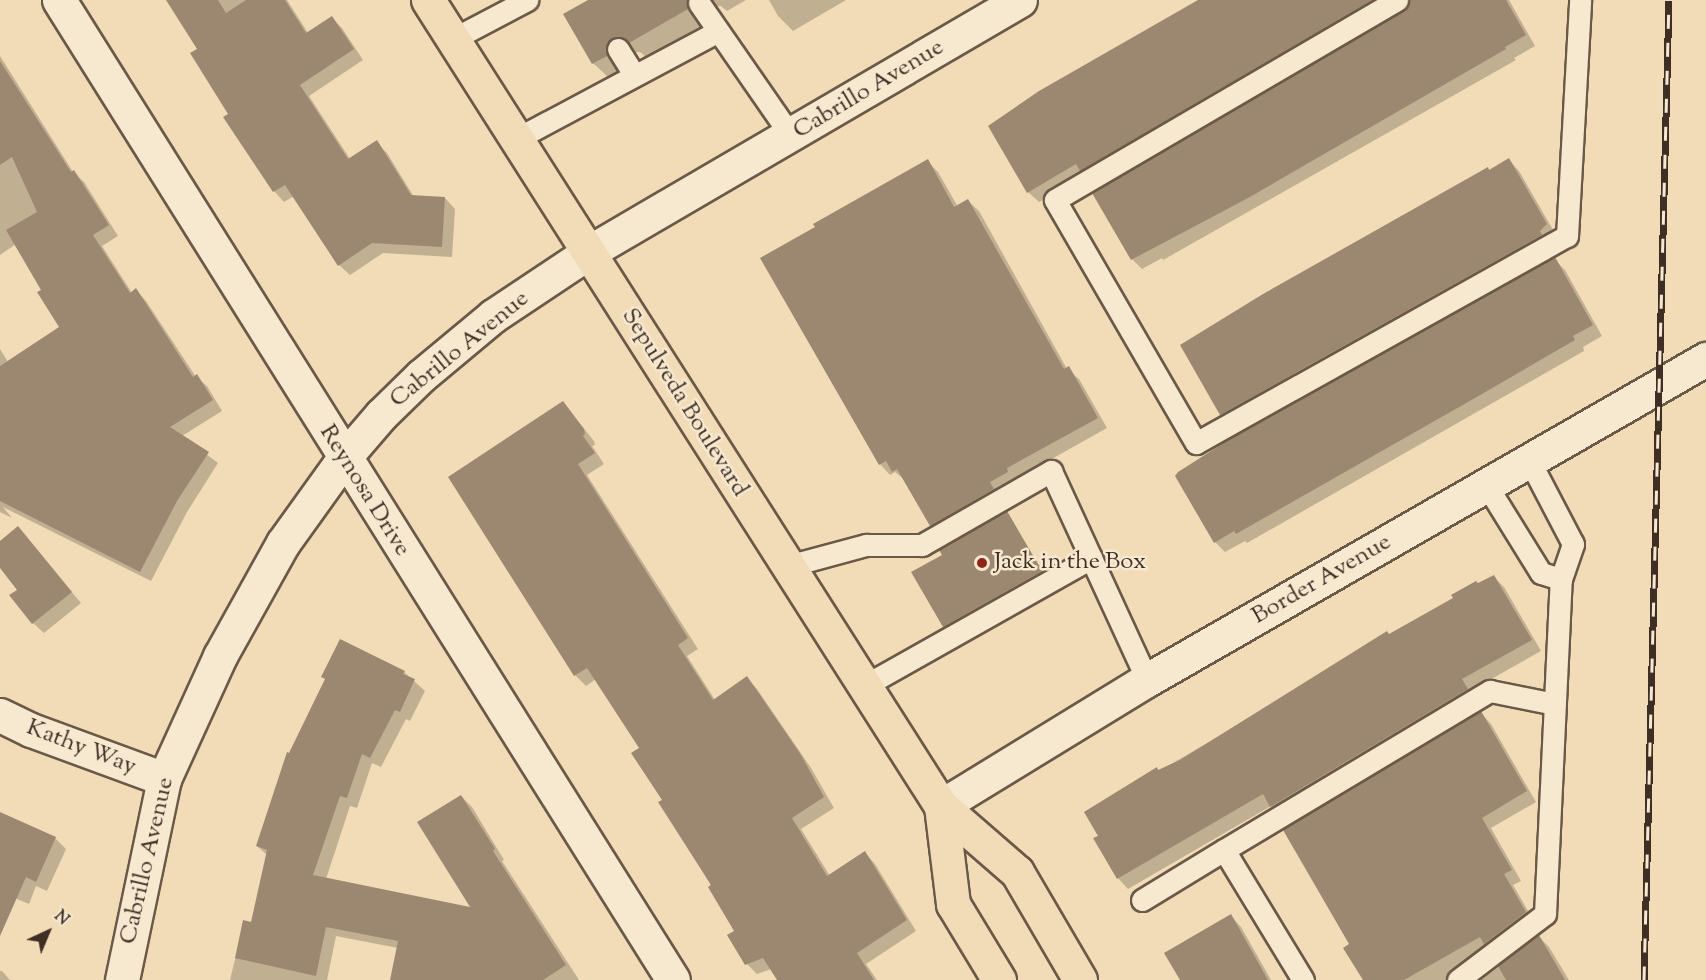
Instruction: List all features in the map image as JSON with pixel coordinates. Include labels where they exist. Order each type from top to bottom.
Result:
[{"type":"main road","name":"Sepulveda Boulevard","points":[[428,0],[941,806],[1017,872],[1080,980]]},
{"type":"main road","name":"Sepulveda Boulevard","points":[[941,806],[953,904],[999,980]]},
{"type":"street","name":"Reynosa Drive","points":[[59,0],[673,980]]},
{"type":"street","name":"Cabrillo Avenue","points":[[122,980],[164,779],[220,656],[283,543],[344,458],[381,415],[421,376],[493,316],[589,252],[791,136],[1020,0]]},
{"type":"street","name":"Border Avenue","points":[[941,806],[1147,680],[1706,359]]},
{"type":"street","name":"Kathy Way","points":[[0,715],[31,730],[164,779]]},
{"type":"lane","points":[[453,39],[526,0]]},
{"type":"lane","points":[[1397,0],[1054,200],[1196,443],[1567,236],[1580,0]]},
{"type":"lane","points":[[699,3],[791,136]]},
{"type":"lane","points":[[516,139],[718,31]]},
{"type":"lane","points":[[618,49],[634,75]]},
{"type":"lane","points":[[1458,980],[1545,915],[1561,579],[1573,544],[1529,460]]},
{"type":"lane","points":[[788,566],[866,545],[922,545],[1051,471],[1147,680]]},
{"type":"lane","points":[[1487,486],[1541,573],[1561,579]]},
{"type":"lane","points":[[864,686],[1091,558]]},
{"type":"lane","points":[[1142,900],[1490,691],[1555,704]]},
{"type":"lane","points":[[1224,850],[1303,980]]},
{"type":"building","points":[[166,0],[218,0],[226,13],[246,0],[285,0],[306,33],[332,16],[354,49],[300,85],[348,159],[377,140],[411,195],[445,197],[442,247],[372,243],[338,266],[285,185],[273,192],[223,117],[228,114],[190,53],[197,49]]},
{"type":"building","points":[[588,0],[687,0],[688,9],[629,43],[624,38],[612,38],[607,43],[607,56],[592,64],[563,14]]},
{"type":"building","points":[[1198,0],[1372,0],[1080,171],[1076,164],[1027,193],[988,126],[1039,91]]},
{"type":"building","points":[[1410,0],[1506,0],[1526,35],[1505,47],[1506,49],[1248,198],[1131,260],[1092,193],[1403,11]]},
{"type":"building","points":[[0,61],[71,172],[74,170],[109,225],[93,235],[130,293],[136,288],[193,377],[197,374],[213,400],[170,427],[209,452],[177,501],[140,572],[0,501],[0,366],[59,327],[37,292],[41,290],[6,230],[37,212],[12,157],[0,165]]},
{"type":"building","points":[[1509,158],[1547,224],[1540,231],[1542,235],[1220,415],[1180,345],[1263,294],[1488,167],[1489,170]]},
{"type":"building","points":[[928,159],[954,207],[968,199],[1064,369],[1069,366],[1098,418],[1007,468],[1008,472],[990,482],[994,489],[930,526],[897,469],[892,472],[886,461],[879,465],[760,258],[815,227],[813,224]]},
{"type":"building","points":[[1555,257],[1593,325],[1573,336],[1575,340],[1482,394],[1236,534],[1234,531],[1214,543],[1175,476],[1178,472],[1233,437]]},
{"type":"building","points":[[563,401],[584,429],[583,436],[595,453],[578,464],[688,638],[678,645],[713,700],[747,676],[801,755],[824,797],[792,818],[827,876],[865,851],[907,920],[857,953],[874,980],[777,980],[763,958],[745,965],[727,935],[734,931],[708,887],[711,885],[658,802],[662,800],[631,753],[639,748],[587,668],[574,676],[448,477]]},
{"type":"building","name":"Jack in the Box","points":[[1007,511],[1042,571],[943,627],[911,572],[942,555],[939,550]]},
{"type":"building","points":[[18,526],[72,592],[32,624],[9,595],[17,590],[0,568],[0,541]]},
{"type":"building","points":[[1494,575],[1532,640],[1462,679],[1468,689],[1270,807],[1263,794],[1117,879],[1093,838],[1098,836],[1084,812],[1157,767],[1158,770],[1180,760],[1387,631],[1389,634],[1453,598],[1451,595],[1476,581],[1478,583]]},
{"type":"building","points":[[340,639],[405,671],[403,674],[415,679],[400,712],[395,710],[370,758],[362,754],[347,798],[340,796],[313,875],[470,907],[417,822],[461,795],[495,849],[493,851],[566,965],[543,980],[390,980],[398,941],[326,927],[316,976],[235,958],[243,920],[251,922],[267,850],[256,846],[287,752],[289,753],[325,679],[321,677]]},
{"type":"building","points":[[1481,711],[1527,791],[1482,818],[1512,870],[1504,874],[1526,912],[1484,944],[1480,937],[1404,980],[1363,980],[1343,948],[1349,944],[1283,830]]},
{"type":"building","points":[[0,812],[56,837],[36,882],[26,877],[0,936]]},
{"type":"building","points":[[1231,914],[1268,980],[1180,980],[1164,953]]},
{"type":"building","points":[[1539,935],[1565,980],[1506,980],[1498,966]]},
{"type":"railway","points":[[1644,980],[1669,0]]},
{"type":"place","name":"Jack in the Box","points":[[982,563]]}]
